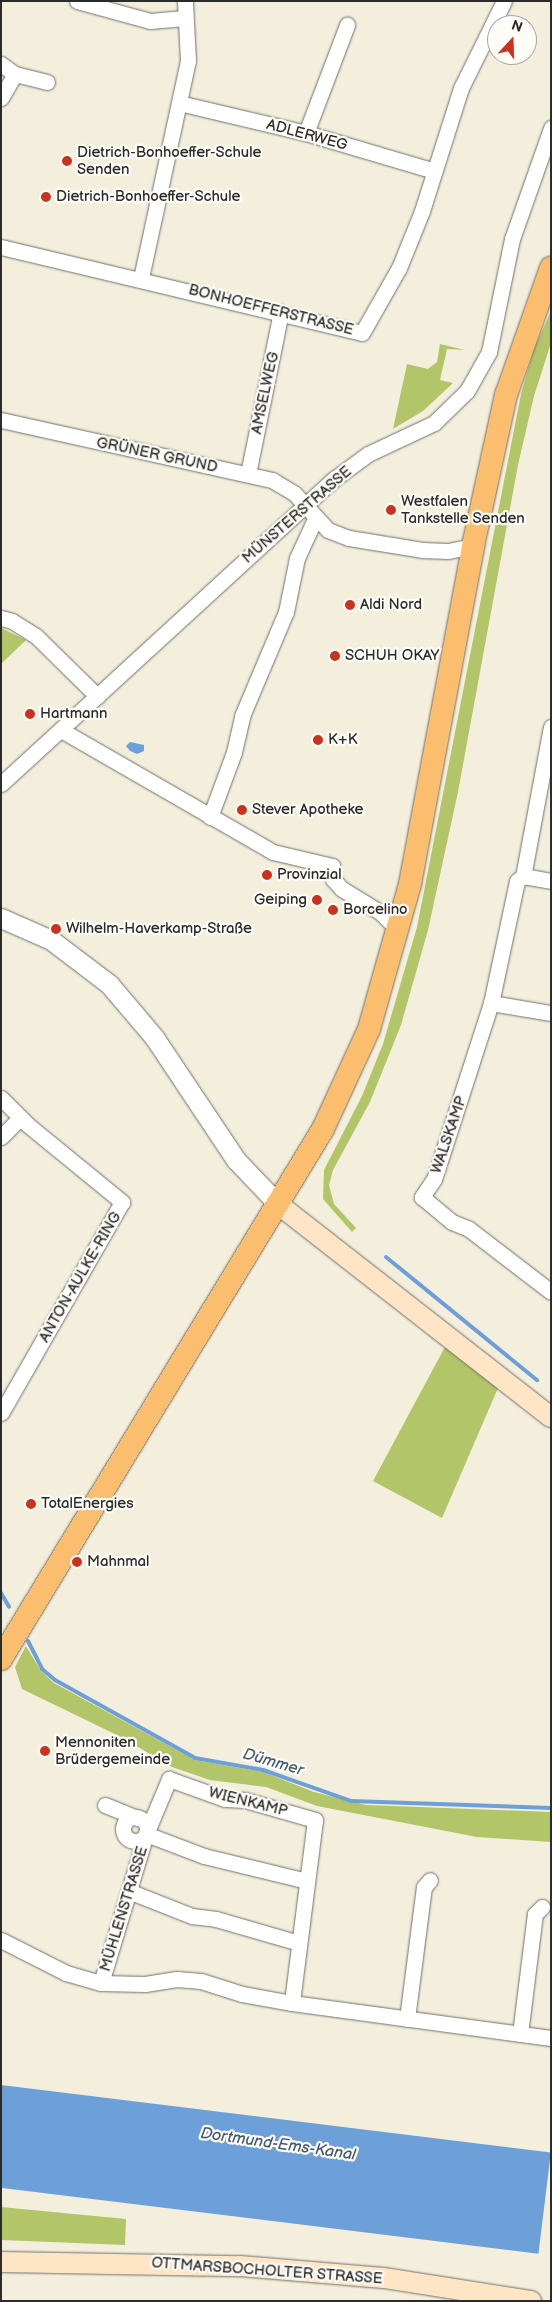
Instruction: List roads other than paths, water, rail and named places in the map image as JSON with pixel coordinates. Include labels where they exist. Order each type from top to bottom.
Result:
[{"type":"main road","points":[[1,1659],[278,1204],[349,1077],[372,1019],[398,930],[417,848],[473,546],[506,395],[551,268]]},
{"type":"main road","points":[[278,1204],[548,1410]]},
{"type":"main road","name":"OTTMARSBOCHOLTER STRASSE","points":[[1,2262],[240,2266],[384,2278],[531,2301]]},
{"type":"street","points":[[77,1],[150,21],[185,18]]},
{"type":"street","points":[[140,278],[188,61],[185,18],[186,1]]},
{"type":"street","name":"BONHOEFFERSTRASSE","points":[[1,247],[281,312],[348,332],[362,333],[399,268],[434,172],[461,88],[504,1]]},
{"type":"street","points":[[306,132],[347,25]]},
{"type":"street","points":[[1,64],[15,74],[47,82]]},
{"type":"street","points":[[1,98],[15,74]]},
{"type":"street","name":"ADLERWEG","points":[[179,103],[306,132],[434,172]]},
{"type":"street","name":"MÜNSTERSTRASSE","points":[[1,784],[305,505],[368,454],[434,424],[462,397],[480,371],[496,328],[512,239],[551,128]]},
{"type":"street","name":"AMSELWEG","points":[[248,474],[281,312]]},
{"type":"street","name":"GRÜNER GRUND","points":[[1,420],[248,474],[284,485],[328,530],[350,538],[448,551],[473,546]]},
{"type":"street","points":[[210,817],[234,752],[242,716],[286,612],[297,558],[315,518]]},
{"type":"street","points":[[1,618],[12,621],[36,636],[97,696]]},
{"type":"street","name":"WALSKAMP","points":[[551,727],[523,876],[517,881],[491,1003],[434,1179],[422,1197],[452,1222],[469,1229],[551,1292]]},
{"type":"street","points":[[61,730],[273,852],[332,866],[333,879],[342,889],[380,912],[398,930]]},
{"type":"street","points":[[523,876],[551,881]]},
{"type":"street","points":[[1,918],[58,944],[113,988],[161,1046],[236,1160],[278,1204]]},
{"type":"street","points":[[491,1003],[551,1013]]},
{"type":"street","name":"ANTON-AULKE-RING","points":[[1,1098],[20,1118],[122,1202],[1,1413]]},
{"type":"street","points":[[1,1136],[20,1118]]},
{"type":"street","name":"WIENKAMP","points":[[146,1834],[169,1779],[224,1799],[254,1802],[315,1820],[292,2003]]},
{"type":"street","points":[[105,1805],[144,1822],[146,1834],[204,1856],[307,1881]]},
{"type":"street","name":"MÜHLENSTRASSE","points":[[101,1983],[146,1834]]},
{"type":"street","points":[[407,2019],[424,1887],[430,1880]]},
{"type":"street","points":[[130,1892],[192,1916],[216,1919],[299,1943]]},
{"type":"street","points":[[520,2034],[535,1914],[542,1906]]},
{"type":"street","name":"MÜHLENSTRASSE","points":[[1,1940],[66,1973],[101,1983],[145,1984],[177,1979],[201,1981],[242,1994],[292,2003]]},
{"type":"street","points":[[292,2003],[551,2038]]},
{"type":"water","points":[[130,742],[144,745],[144,751],[137,754],[130,751],[126,746]]},
{"type":"water","name":"Dortmund-Ems-Kanal","points":[[1,2085],[551,2153],[538,2254],[1,2188]]},
{"type":"waterway","points":[[386,1257],[537,1380]]},
{"type":"waterway","name":"Dümmer","points":[[1,1593],[9,1607]]},
{"type":"waterway","name":"Dümmer","points":[[28,1641],[42,1669],[55,1680],[195,1758],[263,1770],[351,1801],[551,1808]]},
{"type":"place","name":"Dietrich-Bonhoeffer-Schule Senden","points":[[67,161]]},
{"type":"place","name":"Dietrich-Bonhoeffer-Schule","points":[[46,197]]},
{"type":"place","name":"Westfalen Tankstelle Senden","points":[[391,510]]},
{"type":"place","name":"Aldi Nord","points":[[350,605]]},
{"type":"place","name":"SCHUH OKAY","points":[[335,656]]},
{"type":"place","name":"Hartmann","points":[[30,714]]},
{"type":"place","name":"K+K","points":[[318,740]]},
{"type":"place","name":"Stever Apotheke","points":[[242,810]]},
{"type":"place","name":"Provinzial","points":[[267,875]]},
{"type":"place","name":"Geiping","points":[[317,900]]},
{"type":"place","name":"Borcelino","points":[[333,910]]},
{"type":"place","name":"Wilhelm-Haverkamp-Straße","points":[[56,929]]},
{"type":"place","name":"TotalEnergies","points":[[31,1504]]},
{"type":"place","name":"Mahnmal","points":[[77,1562]]},
{"type":"place","name":"Mennoniten Brüdergemeinde","points":[[45,1751]]}]
